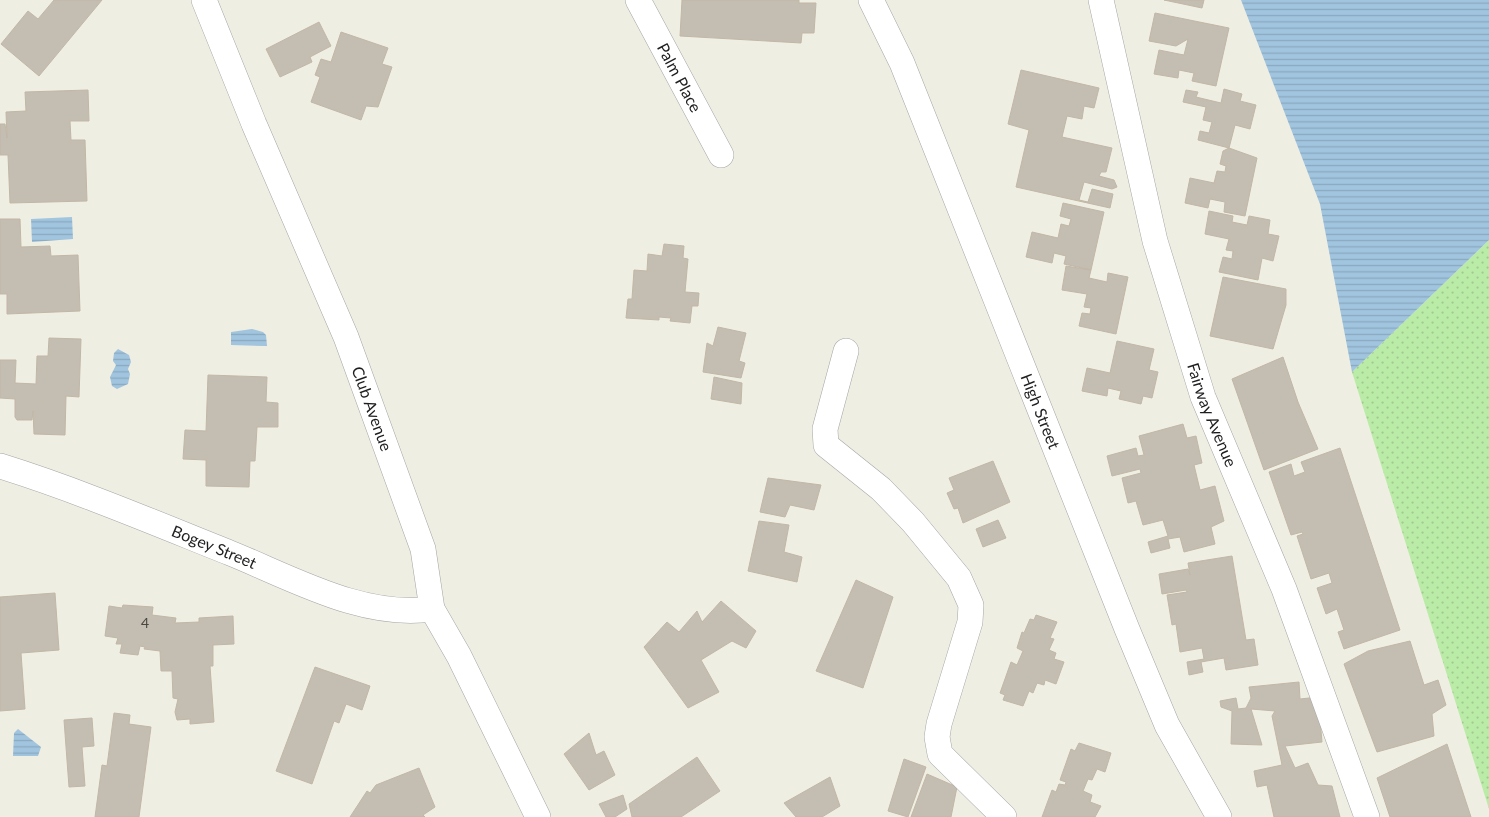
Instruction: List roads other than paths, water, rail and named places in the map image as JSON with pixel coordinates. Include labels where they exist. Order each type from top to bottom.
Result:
[{"type":"street","name":"Club Avenue","points":[[204,0],[254,124],[346,337],[423,549],[432,609],[459,656],[538,817]]},
{"type":"street","name":"Palm Place","points":[[638,0],[721,155]]},
{"type":"street","name":"High Street","points":[[871,0],[902,63],[1164,717],[1219,817]]},
{"type":"street","name":"Fairway Avenue","points":[[1101,0],[1155,241],[1203,397],[1284,589],[1367,817]]},
{"type":"street","points":[[846,351],[825,430],[826,445],[894,502],[918,528],[963,585],[971,605],[970,622],[939,724],[937,746],[940,754],[1004,817]]},
{"type":"street","name":"Bogey Street","points":[[0,466],[178,532],[343,599],[384,610],[432,609]]},
{"type":"water","points":[[1241,0],[1489,0],[1489,240],[1352,372],[1320,204]]},
{"type":"water","points":[[72,217],[73,239],[32,242],[31,219]]},
{"type":"water","points":[[252,329],[263,332],[266,335],[267,346],[231,345],[231,332]]},
{"type":"water","points":[[118,349],[129,355],[131,362],[128,369],[130,374],[128,384],[117,389],[112,386],[110,377],[116,365],[113,361],[114,353]]},
{"type":"water","points":[[18,729],[41,747],[38,756],[13,756],[14,733]]}]
